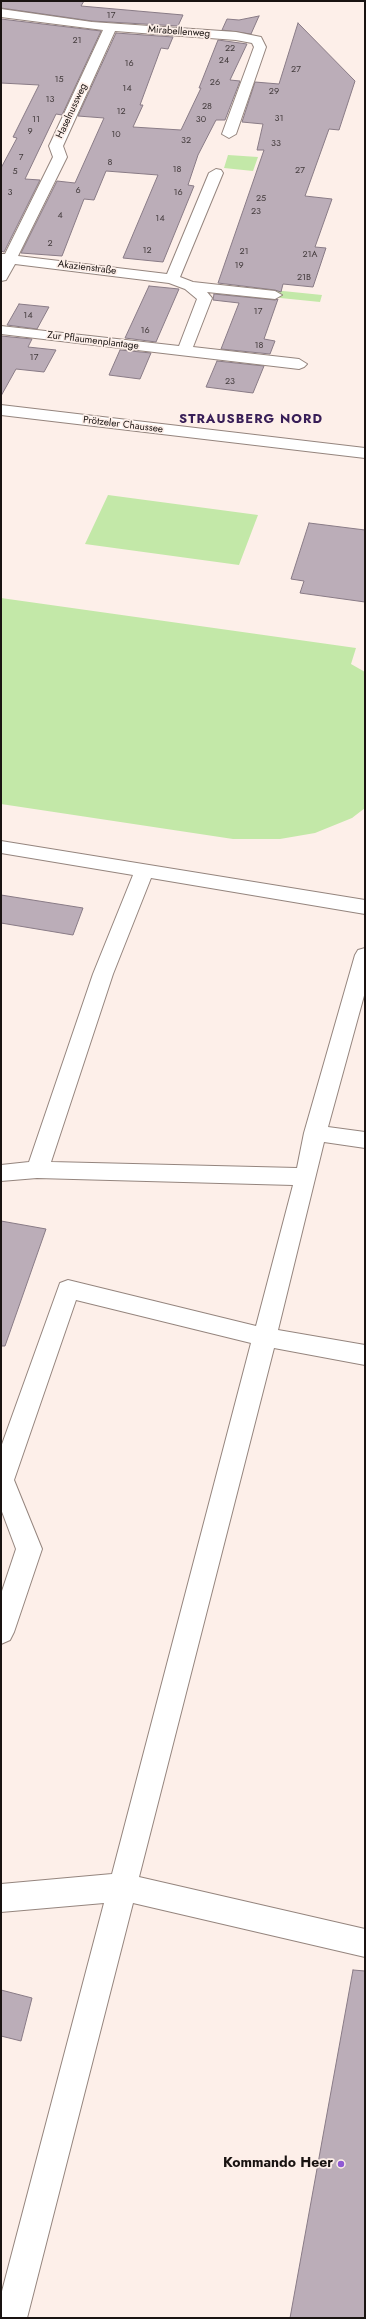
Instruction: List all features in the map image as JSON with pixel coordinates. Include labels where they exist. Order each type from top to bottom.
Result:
[{"type":"street","name":"Mirabellenweg","points":[[1,13],[110,28],[236,36],[257,40],[260,47],[229,134]]},
{"type":"street","name":"Haselnussweg","points":[[6,258],[60,157],[56,146],[110,28]]},
{"type":"street","points":[[172,279],[216,173]]},
{"type":"street","points":[[1,277],[6,258]]},
{"type":"street","name":"Akazienstraße","points":[[6,258],[172,279],[190,286],[275,295]]},
{"type":"street","points":[[184,351],[205,298],[190,286]]},
{"type":"street","name":"Zur Pflaumenplantage","points":[[1,330],[299,364]]},
{"type":"street","name":"Prötzeler Chaussee","points":[[1,410],[365,453]]},
{"type":"street","points":[[1,847],[365,907]]},
{"type":"street","points":[[37,1170],[103,974],[145,870]]},
{"type":"street","points":[[11,2318],[124,1887],[306,1177],[315,1133],[365,955]]},
{"type":"street","points":[[315,1133],[365,1140]]},
{"type":"street","points":[[1,1173],[37,1170],[306,1177]]},
{"type":"street","points":[[1,1632],[29,1549],[2,1480],[68,1289],[264,1337],[365,1355]]},
{"type":"street","points":[[1,1898],[124,1887],[365,1943]]},
{"type":"green space","points":[[228,155],[258,157],[253,171],[224,168]]},
{"type":"green space","points":[[224,285],[322,295],[320,302],[221,292]]},
{"type":"green space","points":[[108,495],[258,515],[239,565],[85,544]]},
{"type":"green space","points":[[1,598],[356,648],[351,664],[365,672],[365,808],[352,818],[315,833],[280,839],[233,839],[1,804]]},
{"type":"building","points":[[1,1],[84,1],[81,6],[183,15],[178,26],[92,21],[1,8]]},
{"type":"building","points":[[259,16],[251,34],[222,30],[227,19],[239,20]]},
{"type":"building","points":[[1,19],[101,31],[62,115],[56,114],[25,179],[40,180],[4,252],[1,251],[1,168],[17,138],[13,137],[39,85],[1,83]]},
{"type":"building","points":[[298,23],[355,81],[339,130],[329,129],[305,196],[332,199],[315,247],[326,248],[313,287],[283,284],[281,292],[218,283],[264,150],[257,150],[263,124],[242,122],[255,82],[279,84]]},
{"type":"building","points":[[116,33],[173,37],[168,49],[161,48],[140,105],[143,105],[133,127],[181,130],[201,88],[199,88],[218,40],[247,44],[230,80],[240,81],[225,120],[216,120],[198,155],[188,185],[194,186],[163,262],[123,258],[158,175],[106,171],[94,200],[84,199],[62,256],[21,253],[57,181],[75,183],[104,118],[78,116]]},
{"type":"building","points":[[149,286],[179,289],[156,342],[125,338]]},
{"type":"building","points":[[214,294],[275,300],[278,299],[264,339],[275,341],[270,354],[221,349],[239,303],[213,300]]},
{"type":"building","points":[[19,304],[49,307],[37,329],[7,325]]},
{"type":"building","points":[[1,336],[32,339],[28,347],[56,350],[44,372],[16,369],[1,396]]},
{"type":"building","points":[[120,350],[151,353],[140,379],[109,375]]},
{"type":"building","points":[[217,361],[264,366],[253,393],[206,387]]},
{"type":"building","points":[[309,523],[365,530],[365,602],[300,593],[304,581],[291,579]]},
{"type":"building","points":[[1,895],[83,908],[73,935],[1,923]]},
{"type":"building","points":[[1,1221],[46,1229],[5,1346],[1,1346]]},
{"type":"building","name":"Kommando Heer","points":[[353,1970],[365,1971],[365,2318],[290,2318]]},
{"type":"building","points":[[1,1990],[32,1998],[21,2041],[1,2036]]},
{"type":"place","name":"Kommando Heer","points":[[341,2164]]},
{"type":"district","name":"STRAUSBERG NORD","points":[[251,420]]}]
